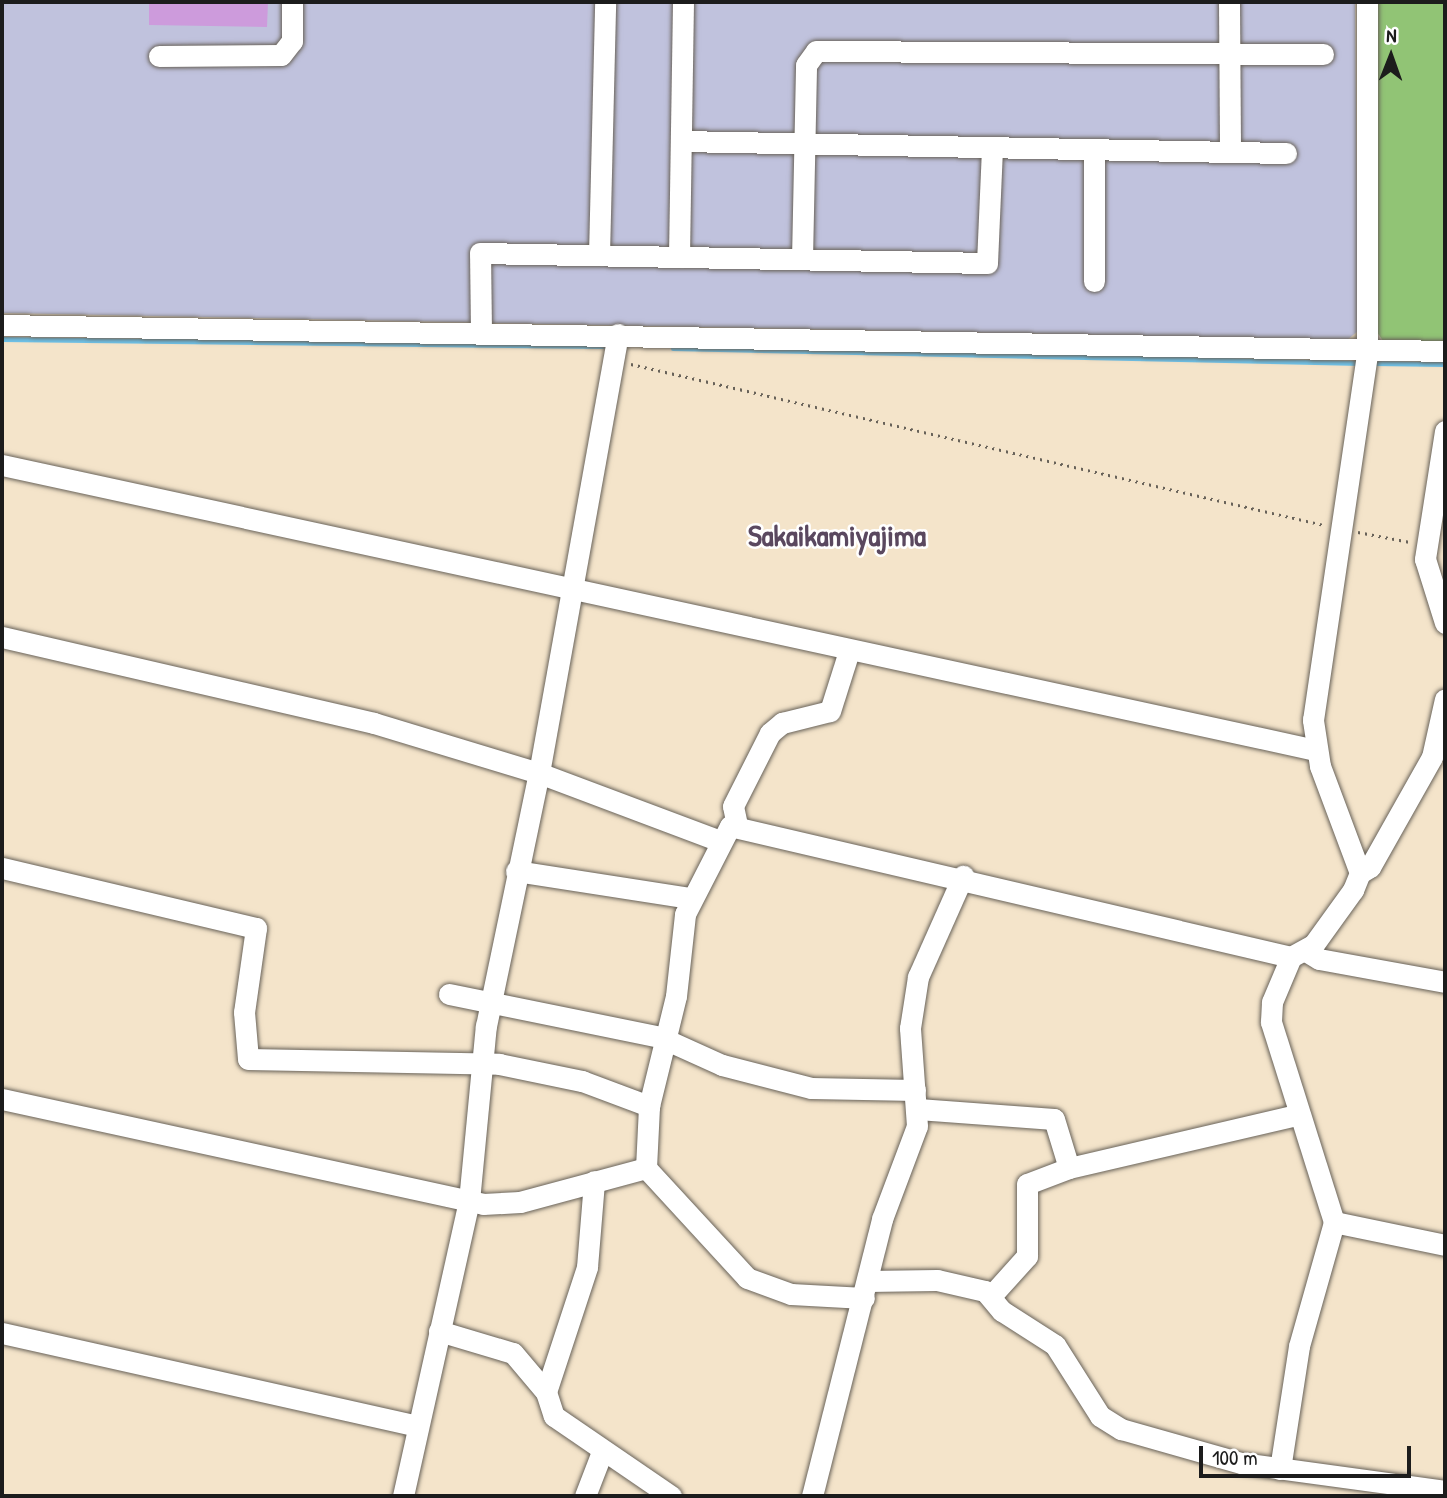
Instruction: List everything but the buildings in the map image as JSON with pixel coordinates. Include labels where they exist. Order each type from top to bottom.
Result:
[{"type":"street","points":[[159,56],[281,55],[292,41],[292,2]]},
{"type":"street","points":[[599,255],[605,2]]},
{"type":"street","points":[[679,257],[683,2]]},
{"type":"street","points":[[1229,2],[1230,152]]},
{"type":"street","points":[[1360,873],[1316,750],[1315,678],[1367,359],[1367,2]]},
{"type":"street","points":[[802,259],[806,65],[816,51],[1323,54]]},
{"type":"street","points":[[681,141],[1286,153]]},
{"type":"street","points":[[481,332],[480,253],[987,262],[992,147]]},
{"type":"street","points":[[1094,149],[1094,281]]},
{"type":"street","points":[[2,325],[618,334],[1367,359],[1445,351]]},
{"type":"street","points":[[403,1496],[469,1201],[480,1064],[516,871],[539,773],[617,361],[618,334]]},
{"type":"street","points":[[1445,431],[1438,518],[1427,545],[1426,575],[1445,623]]},
{"type":"street","points":[[2,465],[849,651],[1316,750]]},
{"type":"street","points":[[2,636],[360,719],[539,773],[720,841]]},
{"type":"street","points":[[737,825],[733,806],[770,733],[782,723],[830,711],[849,651]]},
{"type":"street","points":[[1280,1469],[1299,1346],[1335,1222],[1297,1115],[1270,1011],[1298,954],[1360,873],[1409,802],[1440,750],[1445,699]]},
{"type":"street","points":[[737,825],[720,841],[690,898],[668,1040],[649,1106],[646,1168],[747,1278],[791,1294],[866,1289],[937,1280],[991,1296],[1002,1311],[1055,1345],[1113,1425],[1200,1455],[1280,1469],[1445,1491]]},
{"type":"street","points":[[737,825],[1319,959],[1445,982]]},
{"type":"street","points":[[2,868],[256,928],[244,1012],[248,1059],[480,1064],[535,1069],[649,1106]]},
{"type":"street","points":[[516,871],[690,898]]},
{"type":"street","points":[[812,1496],[916,1099],[915,992],[963,876]]},
{"type":"street","points":[[449,995],[491,1000],[668,1040],[722,1065],[811,1088],[916,1099],[1054,1119],[1069,1168]]},
{"type":"street","points":[[2,1099],[469,1201],[520,1202],[646,1168]]},
{"type":"street","points":[[991,1296],[1027,1256],[1024,1189],[1069,1168],[1297,1115]]},
{"type":"street","points":[[546,1392],[587,1267],[594,1181]]},
{"type":"street","points":[[1335,1222],[1445,1245]]},
{"type":"street","points":[[439,1331],[513,1353],[546,1392],[550,1412],[602,1452],[671,1496]]},
{"type":"street","points":[[2,1334],[418,1426]]},
{"type":"street","points":[[585,1496],[602,1452]]},
{"type":"path","points":[[617,361],[1339,528],[1427,545]]},
{"type":"shaded area","points":[[2,2],[1355,2],[1358,331],[1347,340],[2,313]]},
{"type":"green space","points":[[1376,2],[1445,2],[1445,341],[1383,341],[1377,332]]},
{"type":"waterway","points":[[2,339],[605,346]]},
{"type":"waterway","points":[[673,348],[1360,363]]},
{"type":"waterway","points":[[1373,363],[1445,364]]},
{"type":"district","name":"Sakaikamiyajima","points":[[837,535]]}]
